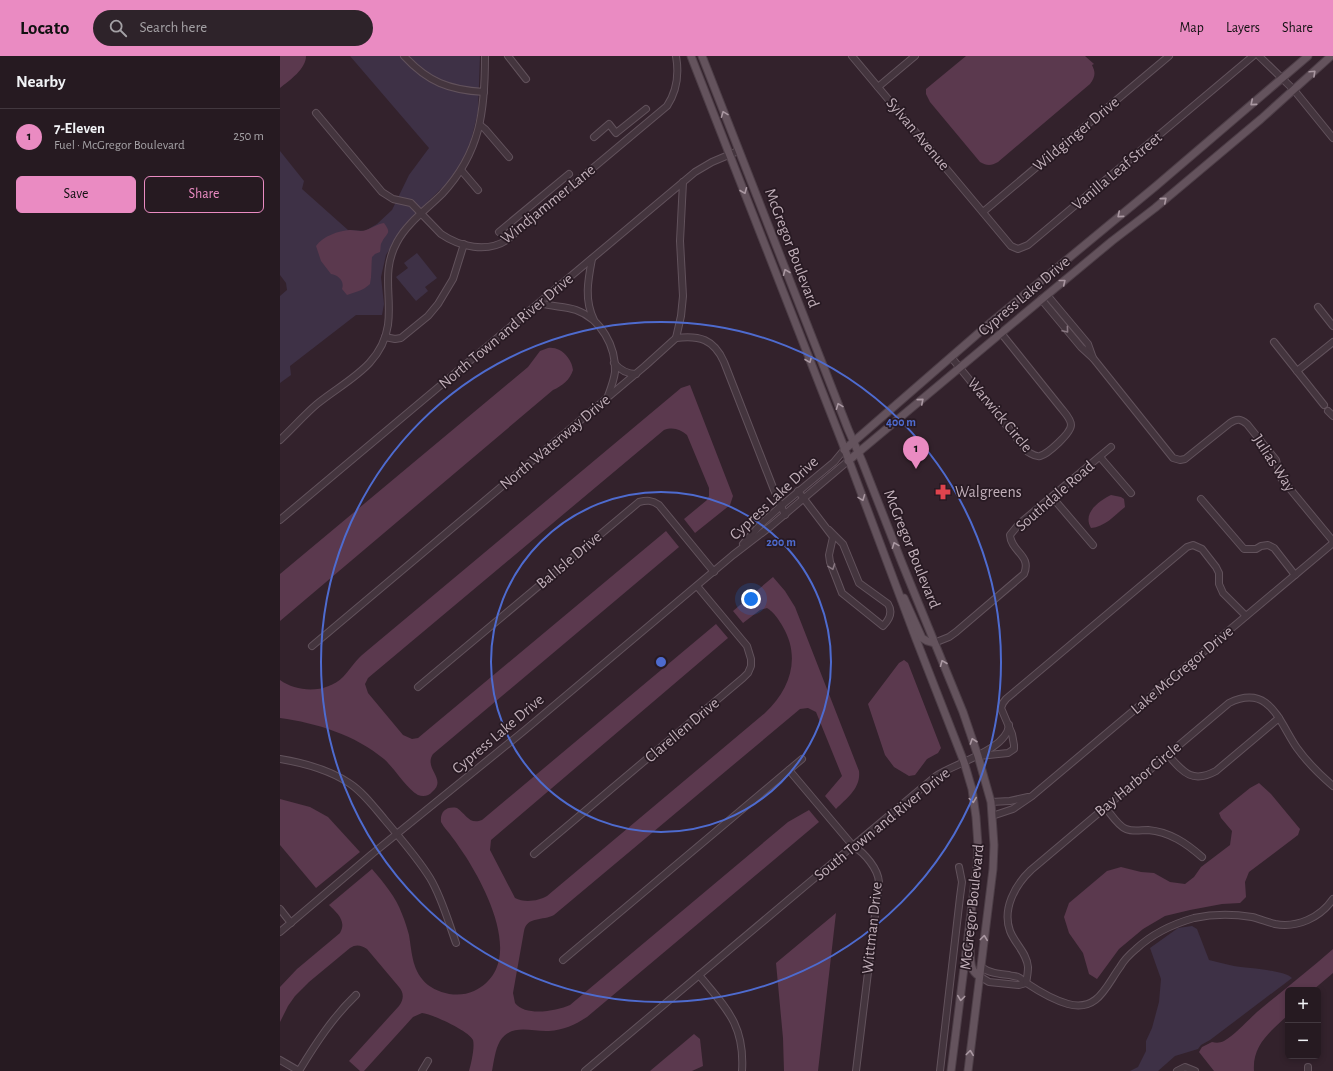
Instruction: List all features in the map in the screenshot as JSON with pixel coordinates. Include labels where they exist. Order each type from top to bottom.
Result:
[{"type":"main road","name":"McGregor Boulevard","points":[[691,56],[964,762],[972,789],[978,845],[977,865],[951,1071]]},
{"type":"main road","name":"McGregor Boulevard","points":[[702,56],[853,442],[963,712],[978,756],[991,802],[994,845],[993,868],[968,1071]]},
{"type":"main road","name":"Cypress Lake Drive","points":[[844,450],[951,357],[1308,56]]},
{"type":"main road","name":"Cypress Lake Drive","points":[[848,461],[1044,297],[1178,188],[1294,90],[1331,56]]},
{"type":"main road","points":[[1107,227],[1116,238]]},
{"type":"main road","points":[[894,583],[901,590],[922,638],[934,643]]},
{"type":"main road","points":[[969,926],[971,968],[975,974],[980,976]]},
{"type":"street","points":[[404,56],[421,72],[438,83],[458,90],[484,92]]},
{"type":"street","points":[[280,440],[318,404],[351,380],[368,365],[378,352],[385,337],[388,323],[389,309],[387,274],[391,254],[401,235],[442,193],[461,170],[471,150],[480,125],[483,107],[485,56]]},
{"type":"street","points":[[508,56],[526,79]]},
{"type":"street","name":"Windjammer Lane","points":[[316,113],[382,192],[393,199],[411,203],[441,234],[452,241],[488,248],[502,244],[662,110],[671,100],[676,87],[676,56]]},
{"type":"street","name":"Sylvan Avenue","points":[[852,56],[983,212]]},
{"type":"street","points":[[878,87],[914,56]]},
{"type":"street","name":"Wildginger Drive","points":[[983,212],[1169,56]]},
{"type":"street","name":"Vanilla Leaf Street","points":[[983,212],[1011,246],[1018,249],[1028,245],[1253,56]]},
{"type":"street","points":[[1259,56],[1294,90],[1333,138]]},
{"type":"street","points":[[616,133],[646,109]]},
{"type":"street","points":[[594,136],[608,124],[624,142]]},
{"type":"street","points":[[480,125],[509,157]]},
{"type":"street","name":"North Town and River Drive","points":[[280,520],[683,182],[701,168],[738,151]]},
{"type":"street","points":[[461,170],[478,190]]},
{"type":"street","points":[[499,232],[569,174]]},
{"type":"street","points":[[683,182],[680,241],[683,296],[681,316],[676,338],[700,338],[707,341],[718,350],[785,514]]},
{"type":"street","points":[[549,191],[556,199]]},
{"type":"street","points":[[385,337],[395,340],[401,338],[433,311],[453,279],[464,244]]},
{"type":"street","points":[[592,259],[587,293],[590,313],[609,340],[614,363],[615,372],[608,397]]},
{"type":"street","name":"Julias Way","points":[[1044,297],[1081,347],[1094,358],[1169,454],[1176,460],[1180,460],[1191,455],[1234,420],[1243,420],[1276,460],[1281,478],[1333,543]]},
{"type":"street","points":[[540,303],[550,307],[576,310],[595,321]]},
{"type":"street","points":[[1318,307],[1333,326]]},
{"type":"street","name":"Warwick Circle","points":[[951,357],[1028,452],[1040,456],[1066,436],[1071,425],[1069,419],[1001,333]]},
{"type":"street","name":"North Waterway Drive","points":[[312,646],[636,374],[676,338]]},
{"type":"street","points":[[1274,342],[1324,405]]},
{"type":"street","points":[[1297,371],[1333,342]]},
{"type":"street","points":[[614,363],[628,374],[636,374]]},
{"type":"street","points":[[1328,411],[1333,416]]},
{"type":"street","name":"Southdale Road","points":[[934,643],[956,632],[1024,574],[1026,562],[1010,541],[1010,535],[1019,524],[1111,448]]},
{"type":"street","name":"Cypress Lake Drive","points":[[733,555],[762,523],[834,462],[844,450]]},
{"type":"street","points":[[1100,457],[1131,493]]},
{"type":"street","name":"Cypress Lake Drive","points":[[280,932],[397,834],[520,735],[733,555],[804,499],[848,461]]},
{"type":"street","points":[[798,491],[842,544],[859,583],[890,607],[890,616],[883,626],[842,593],[830,562],[829,555],[833,537],[829,530]]},
{"type":"street","points":[[1052,497],[1093,545]]},
{"type":"street","name":"Bal Isle Drive","points":[[418,687],[639,502],[646,500],[653,501],[659,505],[714,572]]},
{"type":"street","points":[[1200,500],[1244,549],[1256,549],[1268,544],[1274,548],[1295,575]]},
{"type":"street","name":"Lake McGregor Drive","points":[[992,816],[1013,809],[1032,796],[1333,543]]},
{"type":"street","points":[[978,756],[1005,754],[1014,749],[1009,725],[1001,708],[1006,699],[1183,550],[1190,546],[1200,547],[1204,552],[1218,570],[1219,584],[1223,593],[1246,616]]},
{"type":"street","name":"Clarellen Drive","points":[[534,854],[748,673],[751,666],[751,659],[747,646],[697,586]]},
{"type":"street","name":"Bay Harbor Circle","points":[[1026,983],[1028,969],[1027,960],[1012,937],[1008,923],[1008,912],[1014,891],[1023,877],[1223,708],[1236,700],[1250,698],[1263,702],[1272,707],[1303,756],[1317,772],[1333,786]]},
{"type":"street","points":[[1168,755],[1183,771],[1192,776],[1200,777],[1208,775],[1216,771],[1279,718]]},
{"type":"street","name":"South Town and River Drive","points":[[585,1071],[936,776],[949,768],[978,756],[1005,736],[1009,725]]},
{"type":"street","points":[[280,759],[320,768],[349,783],[363,794],[421,864],[433,883],[456,943]]},
{"type":"street","points":[[563,960],[802,759]]},
{"type":"street","name":"Wittman Drive","points":[[789,770],[853,846],[859,850],[878,876],[879,882],[856,1071]]},
{"type":"street","name":"Lake McGregor Drive","points":[[991,802],[1010,801],[1032,796]]},
{"type":"street","points":[[1105,807],[1121,826],[1126,829],[1132,831],[1148,830],[1176,837],[1202,857]]},
{"type":"street","points":[[940,1071],[962,882],[959,867]]},
{"type":"street","points":[[981,967],[992,973],[1018,976],[1026,983],[1049,997],[1077,1006],[1089,1003],[1099,997],[1119,968],[1136,949],[1152,936],[1169,927],[1195,918],[1223,914],[1252,917],[1275,924],[1295,924],[1305,922],[1321,913],[1333,899]]},
{"type":"street","points":[[280,910],[291,923]]},
{"type":"street","points":[[699,976],[727,1009],[735,1023],[741,1046],[742,1071]]},
{"type":"street","points":[[980,976],[989,982],[1019,985],[1026,983]]},
{"type":"street","points":[[280,1060],[299,1071],[332,1021],[356,995]]},
{"type":"street","points":[[422,1071],[428,1061]]},
{"type":"street","points":[[1177,1071],[1185,1067],[1195,1071]]},
{"type":"shaded area","points":[[280,56],[306,56],[300,70],[293,78],[280,88]]},
{"type":"shaded area","points":[[350,56],[480,56],[478,112],[471,140],[463,159],[450,180],[404,225],[386,255],[381,277],[384,304],[382,315],[356,315],[290,366],[291,375],[280,383],[280,296],[287,290],[286,283],[280,275],[280,151],[304,181],[302,189],[348,230],[365,231],[377,224],[392,210],[409,175],[429,148]]},
{"type":"shaded area","points":[[966,56],[1085,56],[1094,64],[1092,65],[1094,75],[1090,84],[998,162],[987,165],[980,162],[930,102],[926,94],[926,89]]},
{"type":"shaded area","points":[[384,223],[388,229],[388,233],[381,243],[380,252],[372,257],[370,284],[362,290],[347,295],[342,289],[342,281],[331,274],[321,261],[316,246],[323,239],[336,233],[350,230],[364,231]]},
{"type":"shaded area","points":[[417,253],[437,278],[425,287],[428,291],[416,301],[396,277],[408,268],[404,263]]},
{"type":"shaded area","points":[[548,348],[557,349],[565,354],[573,370],[570,377],[560,387],[553,390],[280,621],[280,574],[528,367],[540,351]]},
{"type":"shaded area","points":[[690,385],[733,496],[730,505],[695,533],[684,519],[707,500],[709,496],[709,488],[687,435],[676,429],[664,430],[368,678],[365,684],[368,693],[403,735],[412,739],[418,738],[666,531],[679,547],[433,754],[431,764],[438,783],[431,793],[426,796],[418,795],[384,759],[361,743],[335,731],[308,723],[280,718],[280,680],[295,687],[312,689],[329,686],[343,677],[362,655],[681,388]]},
{"type":"shaded area","points":[[1111,495],[1124,499],[1125,507],[1105,523],[1091,528],[1089,517],[1093,508]]},
{"type":"shaded area","points":[[773,577],[785,591],[795,607],[859,771],[856,788],[836,809],[825,796],[842,776],[816,712],[808,708],[800,709],[554,915],[528,923],[524,931],[513,993],[515,1003],[526,1010],[541,1012],[570,1005],[788,822],[809,810],[819,822],[587,1017],[573,1025],[559,1030],[516,1030],[505,1035],[497,1048],[492,1071],[469,1071],[474,1047],[473,1040],[470,1036],[434,1016],[422,1013],[413,1017],[364,1071],[360,1071],[349,1061],[399,1006],[403,998],[403,994],[399,987],[367,949],[361,946],[354,946],[350,948],[309,982],[295,996],[280,1022],[280,987],[297,969],[340,933],[342,929],[342,921],[329,905],[372,869],[389,890],[399,908],[409,935],[412,955],[416,968],[423,980],[428,985],[438,991],[456,995],[474,991],[489,980],[498,964],[500,947],[498,928],[492,908],[475,872],[441,822],[444,810],[457,808],[471,820],[482,820],[716,624],[728,638],[491,840],[490,850],[515,898],[519,900],[531,901],[547,896],[774,704],[786,684],[792,662],[791,650],[783,627],[774,614],[767,608],[760,610],[743,623],[733,611]]},
{"type":"shaded area","points":[[904,660],[908,663],[941,748],[938,753],[927,759],[915,775],[909,776],[894,767],[885,755],[868,704],[899,663]]},
{"type":"shaded area","points":[[1259,783],[1271,794],[1300,829],[1298,835],[1249,872],[1245,882],[1246,897],[1240,903],[1222,904],[1165,916],[1143,929],[1119,949],[1097,979],[1089,974],[1083,953],[1069,933],[1064,917],[1069,903],[1107,871],[1121,867],[1141,872],[1154,873],[1170,882],[1185,884],[1194,877],[1201,867],[1230,845],[1232,831],[1221,818],[1219,813],[1250,788]]},
{"type":"shaded area","points":[[280,799],[310,807],[328,817],[360,852],[316,888],[280,845]]},
{"type":"shaded area","points":[[836,913],[818,1071],[784,1071],[783,1038],[776,963]]},
{"type":"shaded area","points":[[1192,926],[1197,929],[1209,960],[1234,966],[1273,971],[1288,975],[1292,978],[1210,1040],[1201,1045],[1198,1049],[1175,1056],[1158,1071],[1130,1071],[1138,1067],[1146,1051],[1146,1041],[1152,1028],[1159,1002],[1161,979],[1150,948],[1178,928]]},
{"type":"shaded area","points":[[1333,949],[1333,973],[1317,987],[1287,987]]},
{"type":"shaded area","points":[[1285,989],[1285,1018],[1269,1033],[1259,1046],[1254,1062],[1254,1071],[1214,1071],[1199,1052],[1202,1047],[1212,1042],[1216,1043],[1224,1041]]},
{"type":"shaded area","points":[[694,1034],[700,1039],[703,1066],[692,1071],[650,1071]]},
{"type":"place","name":"7-Eleven","points":[[916,469]]},
{"type":"place","name":"Walgreens","points":[[943,492]]}]
